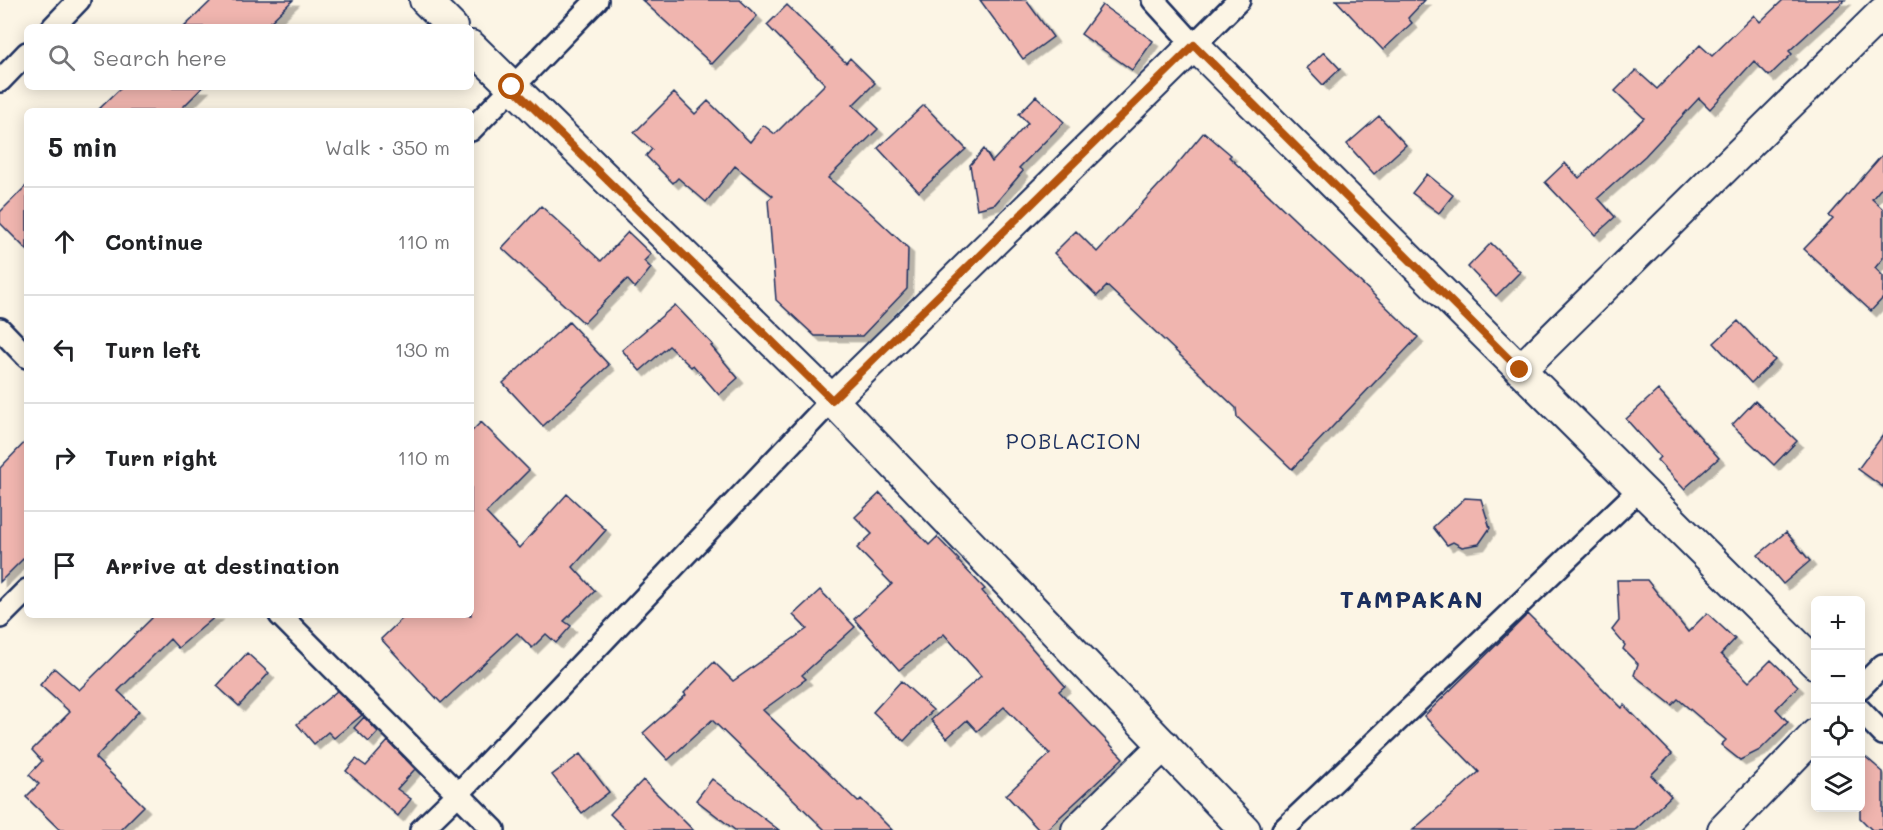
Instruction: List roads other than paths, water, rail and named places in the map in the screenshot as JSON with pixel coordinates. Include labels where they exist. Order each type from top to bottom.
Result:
[{"type":"main road","points":[[425,0],[449,24]]},
{"type":"main road","points":[[1520,370],[1883,12]]},
{"type":"main road","points":[[832,400],[1194,45],[1811,660]]},
{"type":"main road","points":[[474,49],[832,400],[1245,830]]},
{"type":"main road","points":[[1723,830],[1811,738]]},
{"type":"main road","points":[[1077,830],[1164,745]]},
{"type":"street","points":[[56,24],[79,0]]},
{"type":"street","points":[[474,127],[597,0]]},
{"type":"street","points":[[1153,0],[1194,45],[1239,0]]},
{"type":"street","points":[[0,81],[24,56]]},
{"type":"street","points":[[0,329],[24,354]]},
{"type":"street","points":[[421,830],[459,793],[832,400]]},
{"type":"street","points":[[1283,830],[1640,489]]},
{"type":"street","points":[[0,617],[24,593]]},
{"type":"street","points":[[283,618],[494,830]]},
{"type":"street","points":[[1865,683],[1883,665]]},
{"type":"street","points":[[1865,715],[1883,734]]},
{"type":"district","name":"POBLACION","points":[[1074,440]]},
{"type":"district","name":"TAMPAKAN","points":[[1412,598]]}]
